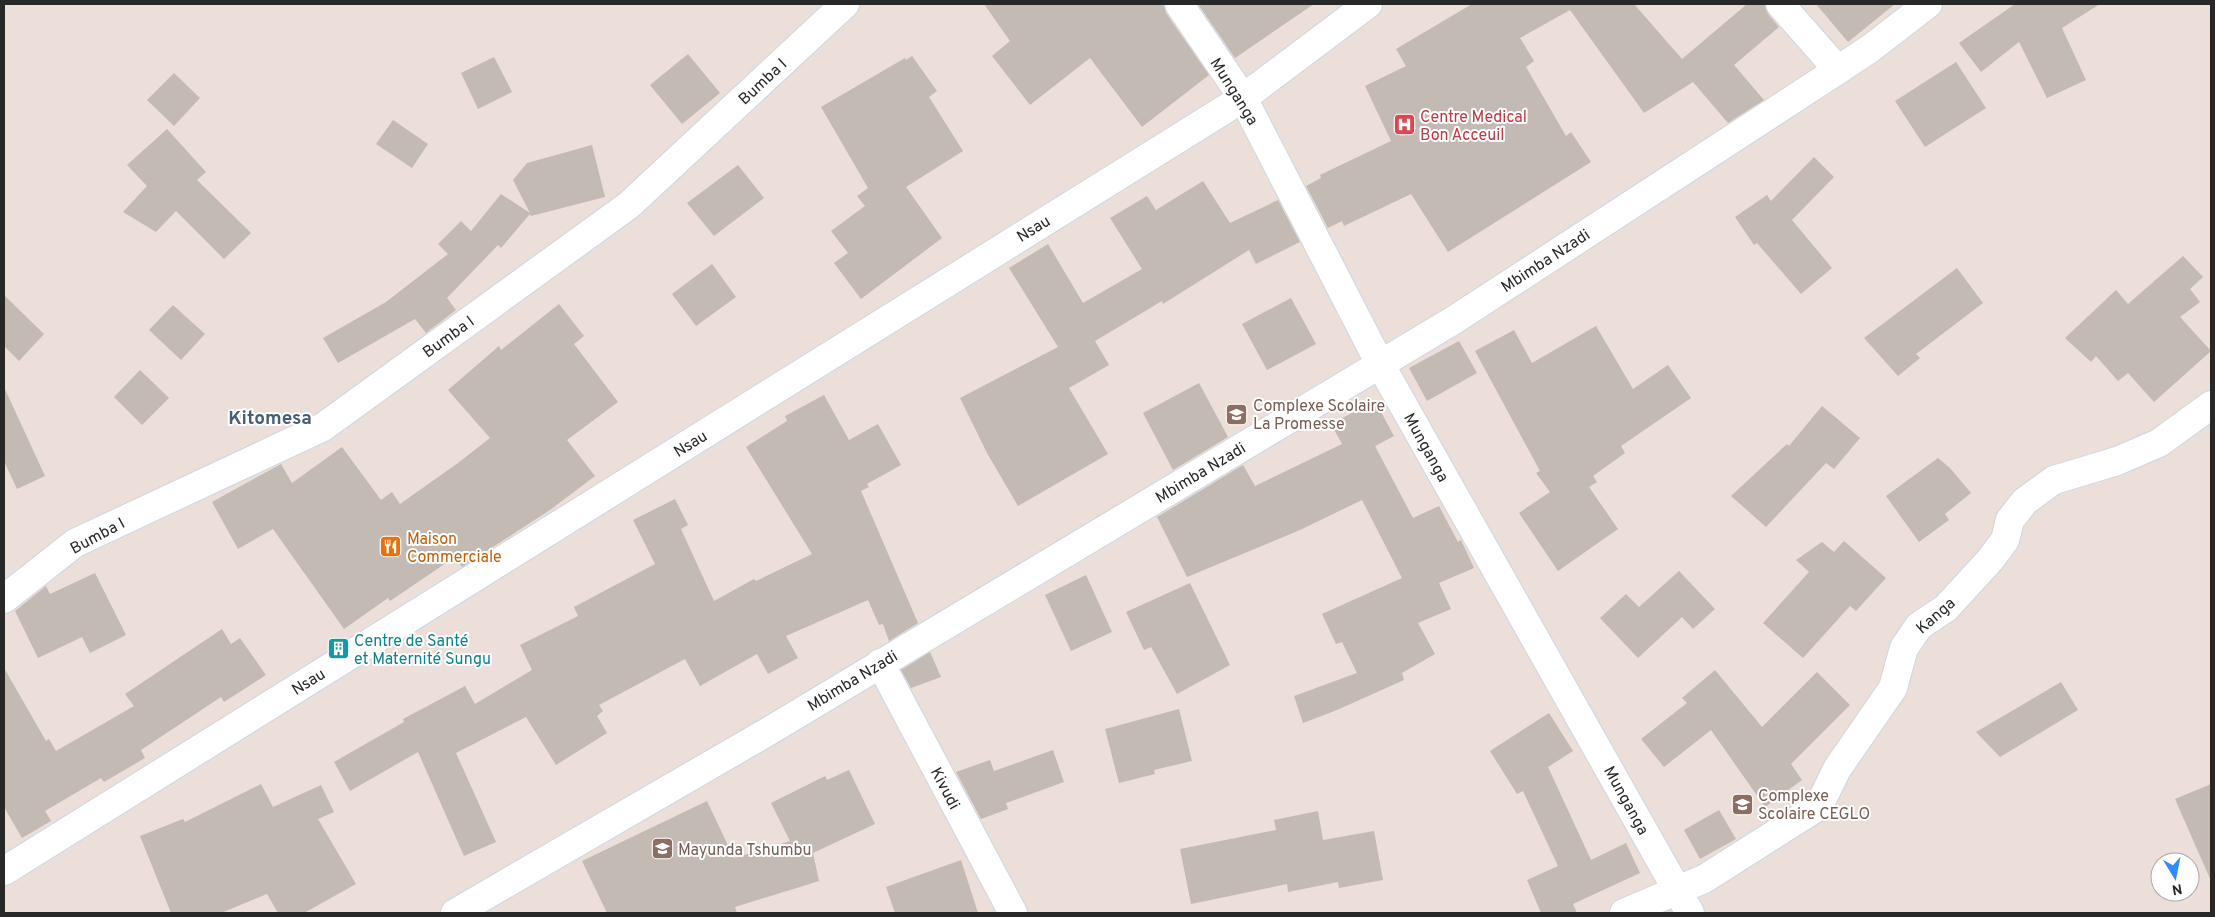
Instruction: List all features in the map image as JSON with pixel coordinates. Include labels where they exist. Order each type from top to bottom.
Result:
[{"type":"street","name":"Bumba I","points":[[4,599],[75,543],[323,427],[629,205],[845,4]]},
{"type":"street","name":"Munganga","points":[[1179,4],[1243,98],[1380,364],[1684,902]]},
{"type":"street","name":"Nsau","points":[[4,871],[1243,98],[1368,4]]},
{"type":"street","points":[[1780,4],[1838,70]]},
{"type":"street","name":"Mbimba Nzadi","points":[[455,913],[769,731],[1454,320],[1871,48],[1928,4]]},
{"type":"street","name":"Kanga","points":[[1624,913],[1684,902],[1704,879],[1819,806],[1837,769],[1893,688],[1904,648],[1919,626],[1946,608],[1990,560],[2006,540],[2010,520],[2025,501],[2054,480],[2118,461],[2159,443],[2211,405]]},
{"type":"street","name":"Kivudi","points":[[880,663],[1013,913]]},
{"type":"building","points":[[984,4],[1164,4],[1166,13],[1209,75],[1142,127],[1090,58],[1030,105],[992,56],[1010,41]]},
{"type":"building","points":[[1198,4],[1314,4],[1235,58]]},
{"type":"building","points":[[1472,4],[1634,4],[1682,59],[1747,4],[1765,4],[1768,14],[1779,27],[1734,65],[1764,100],[1728,123],[1693,82],[1644,113],[1570,10],[1520,38],[1534,61],[1526,67],[1566,136],[1571,132],[1591,162],[1448,252],[1411,194],[1344,226],[1342,221],[1328,228],[1306,186],[1321,178],[1320,175],[1391,141],[1365,86],[1406,66],[1396,49]]},
{"type":"building","points":[[1816,4],[1895,4],[1848,42]]},
{"type":"building","points":[[2015,4],[2100,4],[2062,28],[2086,80],[2047,98],[2019,42],[1981,72],[1959,43]]},
{"type":"building","points":[[688,54],[720,93],[682,124],[650,85]]},
{"type":"building","points":[[912,56],[937,91],[929,97],[963,151],[906,187],[942,238],[861,299],[834,263],[848,253],[831,231],[865,206],[857,196],[868,188],[821,107],[905,58],[906,60]]},
{"type":"building","points":[[494,57],[512,92],[478,109],[461,73]]},
{"type":"building","points":[[1956,62],[1986,108],[1925,147],[1895,101]]},
{"type":"building","points":[[174,73],[200,98],[174,126],[147,100]]},
{"type":"building","points":[[393,120],[428,144],[412,168],[376,144]]},
{"type":"building","points":[[167,129],[206,172],[197,180],[251,233],[224,259],[176,211],[156,232],[123,212],[147,186],[127,165]]},
{"type":"building","points":[[592,145],[605,197],[531,216],[530,214],[501,248],[498,245],[447,298],[456,310],[426,333],[415,319],[338,363],[323,338],[386,302],[448,254],[438,244],[461,221],[471,231],[501,194],[530,213],[513,180],[527,163]]},
{"type":"building","points":[[1814,157],[1834,177],[1792,220],[1832,268],[1801,294],[1757,243],[1754,245],[1735,217],[1767,195],[1771,201]]},
{"type":"building","points":[[738,165],[764,198],[714,236],[687,203]]},
{"type":"building","points":[[1203,181],[1230,223],[1278,200],[1300,242],[1256,264],[1249,250],[1163,304],[1162,301],[1095,341],[1109,365],[1069,388],[1108,454],[1018,506],[987,453],[960,398],[1058,347],[1009,268],[1048,244],[1083,303],[1142,269],[1110,218],[1147,196],[1156,210]]},
{"type":"building","points":[[2183,256],[2203,277],[2190,289],[2200,302],[2180,317],[2211,351],[2154,402],[2128,373],[2118,381],[2096,356],[2091,362],[2065,338],[2116,290],[2128,304]]},
{"type":"building","points":[[712,264],[736,297],[696,326],[672,294]]},
{"type":"building","points":[[1957,268],[1983,303],[1916,354],[1920,358],[1898,376],[1864,338]]},
{"type":"building","points":[[4,295],[44,334],[19,361],[4,346]]},
{"type":"building","points":[[1291,298],[1316,344],[1267,370],[1242,324]]},
{"type":"building","points":[[559,304],[584,336],[574,344],[618,402],[567,440],[595,476],[550,510],[462,567],[455,557],[390,601],[388,598],[344,629],[273,529],[238,549],[212,502],[281,464],[292,483],[342,447],[381,500],[392,492],[400,504],[458,463],[490,438],[448,390],[499,346],[501,350]]},
{"type":"building","points":[[173,305],[205,334],[181,360],[149,330]]},
{"type":"building","points":[[1596,326],[1633,389],[1668,365],[1691,398],[1621,446],[1625,453],[1593,476],[1597,482],[1589,487],[1618,529],[1558,571],[1519,513],[1550,492],[1536,473],[1540,471],[1475,351],[1514,330],[1532,363]]},
{"type":"building","points":[[1459,341],[1477,373],[1427,401],[1409,368]]},
{"type":"building","points":[[140,370],[169,398],[142,425],[114,397]]},
{"type":"building","points":[[1199,383],[1228,437],[1173,470],[1143,413]]},
{"type":"building","points":[[4,387],[45,476],[17,489],[4,461]]},
{"type":"building","points":[[824,395],[849,440],[878,424],[901,465],[867,484],[869,487],[861,491],[918,623],[889,641],[883,624],[879,625],[868,600],[786,636],[798,658],[768,674],[757,654],[700,686],[685,659],[599,705],[603,711],[597,716],[607,733],[556,765],[526,717],[456,753],[496,842],[464,856],[418,752],[350,791],[334,762],[404,722],[403,719],[465,686],[475,704],[532,670],[520,645],[578,616],[574,607],[655,564],[633,520],[675,499],[688,525],[681,529],[714,601],[754,579],[756,581],[812,554],[746,447],[787,421],[785,416]]},
{"type":"building","points":[[1375,401],[1394,436],[1375,446],[1413,518],[1439,506],[1458,542],[1461,540],[1474,568],[1439,583],[1451,609],[1418,623],[1435,654],[1402,673],[1404,680],[1303,723],[1294,696],[1357,673],[1342,642],[1336,644],[1322,614],[1402,578],[1362,500],[1300,530],[1187,577],[1157,517],[1243,465],[1255,486],[1342,444],[1331,424]]},
{"type":"building","points":[[1822,406],[1860,438],[1834,469],[1826,463],[1766,527],[1731,496],[1787,444],[1789,446]]},
{"type":"building","points":[[1938,458],[1950,468],[1971,493],[1945,514],[1949,520],[1919,542],[1886,496]]},
{"type":"building","points":[[1844,541],[1886,578],[1856,611],[1850,606],[1803,658],[1763,623],[1809,572],[1796,560],[1822,542],[1834,552]]},
{"type":"building","points":[[1679,571],[1715,609],[1693,629],[1682,617],[1638,658],[1600,618],[1626,594],[1639,607]]},
{"type":"building","points":[[95,573],[126,635],[90,653],[82,637],[38,658],[15,611],[46,586],[50,594]]},
{"type":"building","points":[[1086,575],[1112,632],[1071,651],[1045,595]]},
{"type":"building","points":[[1190,583],[1230,665],[1177,694],[1151,647],[1144,650],[1126,612]]},
{"type":"building","points":[[222,629],[231,644],[240,638],[266,675],[224,702],[221,697],[141,750],[145,758],[104,782],[101,778],[45,811],[51,821],[22,838],[4,807],[4,668],[46,741],[49,739],[56,751],[134,706],[125,694]]},
{"type":"building","points":[[930,652],[941,677],[911,688],[901,670]]},
{"type":"building","points":[[1715,670],[1762,727],[1817,672],[1850,705],[1791,764],[1802,780],[1765,807],[1711,730],[1664,767],[1641,739],[1687,703],[1682,698]]},
{"type":"building","points":[[2061,682],[2078,710],[2000,757],[1976,732]]},
{"type":"building","points":[[1179,709],[1192,761],[1154,770],[1155,774],[1119,783],[1105,729]]},
{"type":"building","points":[[1549,713],[1573,751],[1548,767],[1591,860],[1626,843],[1640,873],[1573,904],[1577,913],[1541,913],[1527,880],[1558,866],[1523,791],[1517,794],[1490,751]]},
{"type":"building","points":[[1053,750],[1064,782],[1006,803],[1008,809],[981,819],[956,772],[990,760],[994,771]]},
{"type":"building","points":[[849,770],[875,824],[813,853],[819,881],[735,907],[737,913],[607,913],[582,861],[707,801],[734,858],[790,841],[771,803],[825,776],[827,780]]},
{"type":"building","points":[[261,784],[273,807],[321,785],[334,812],[318,819],[356,884],[304,913],[278,913],[267,894],[221,913],[171,913],[140,836],[183,819],[185,822]]},
{"type":"building","points":[[2211,784],[2211,881],[2200,852],[2198,852],[2175,799]]},
{"type":"building","points":[[1719,810],[1736,839],[1700,859],[1684,830]]},
{"type":"building","points":[[1318,811],[1323,840],[1374,831],[1383,880],[1339,888],[1338,882],[1288,892],[1287,884],[1191,904],[1180,849],[1276,830],[1274,820]]},
{"type":"building","points":[[961,860],[978,913],[895,913],[886,887]]},
{"type":"place","name":"Centre Medical Bon Acceuil","points":[[1404,125]]},
{"type":"place","name":"Complexe Scolaire La Promesse","points":[[1237,414]]},
{"type":"place","name":"Maison Commerciale","points":[[391,547]]},
{"type":"place","name":"Centre de Santé et Maternité Sungu","points":[[338,649]]},
{"type":"place","name":"Complexe Scolaire CEGLO","points":[[1742,804]]},
{"type":"place","name":"Mayunda Tshumbu","points":[[662,849]]},
{"type":"district","name":"Kitomesa","points":[[270,417]]}]
